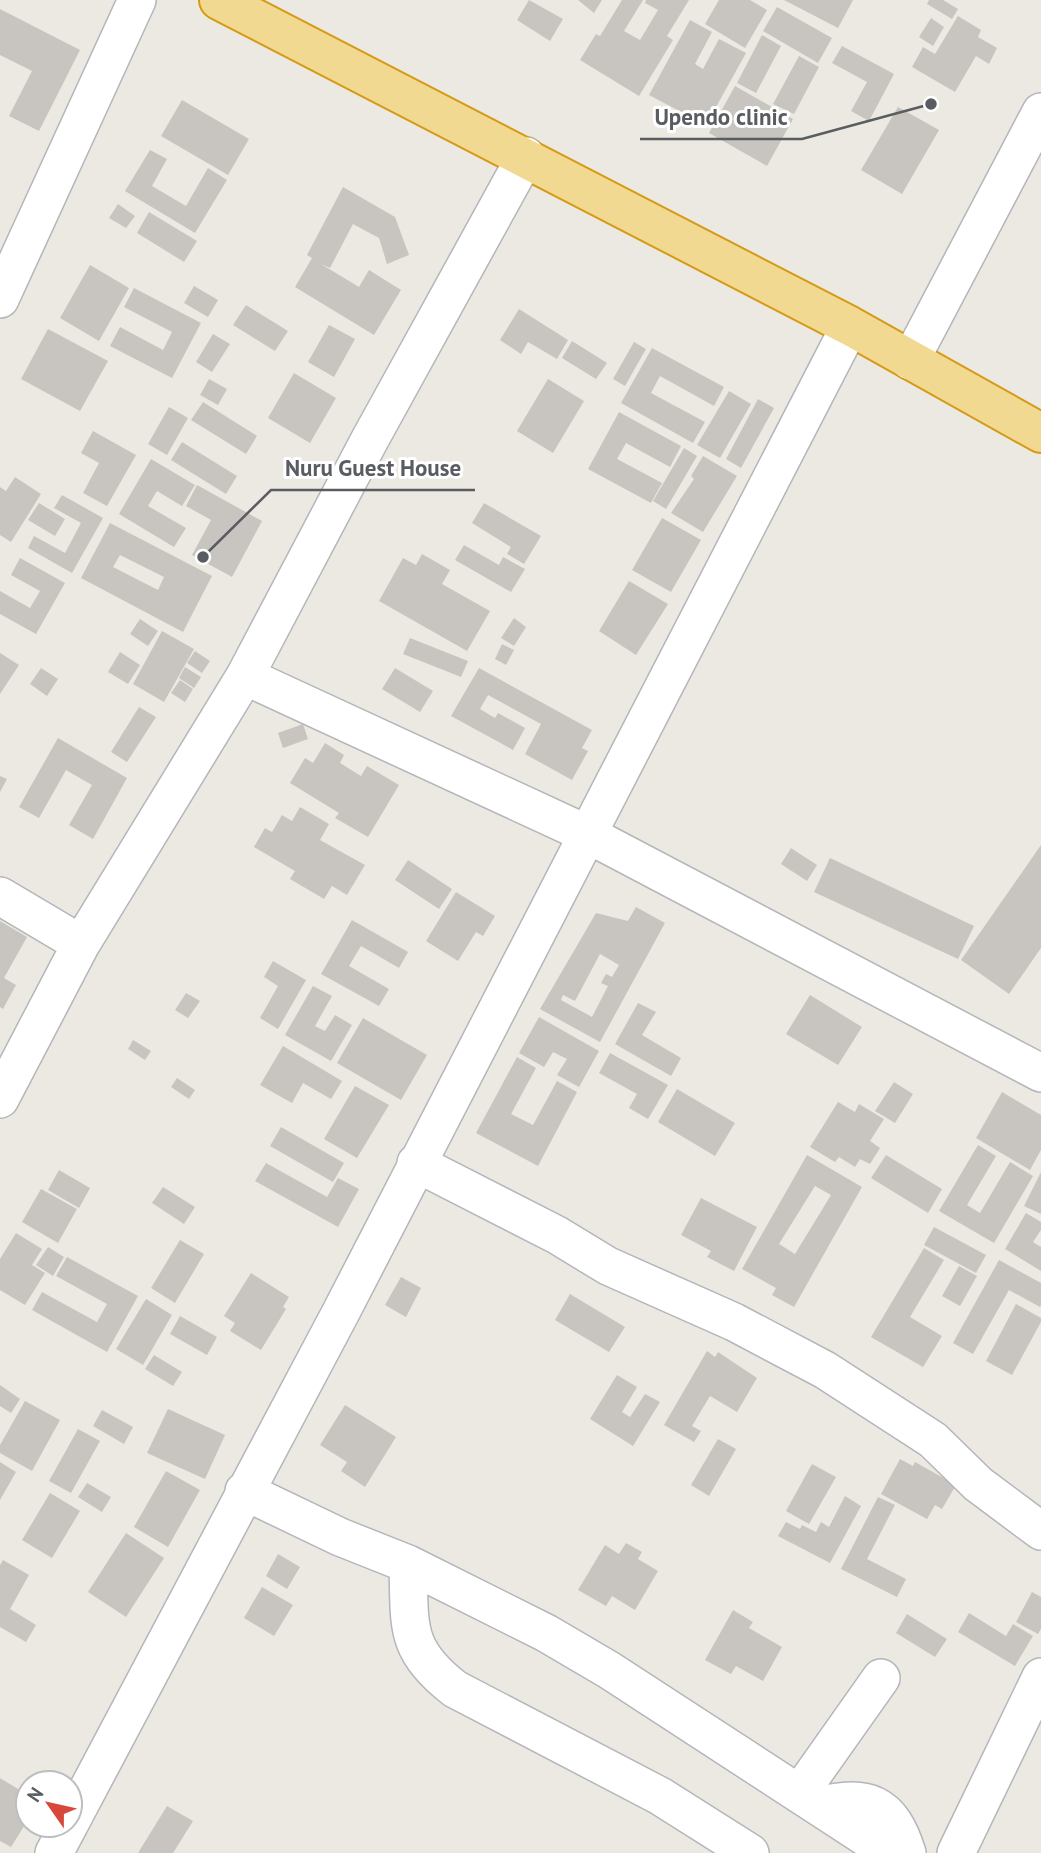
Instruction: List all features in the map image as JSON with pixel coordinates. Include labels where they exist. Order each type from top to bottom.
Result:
[{"type":"highway","points":[[219,0],[526,156],[850,326],[1041,433]]},
{"type":"street","points":[[0,299],[136,0]]},
{"type":"street","points":[[910,361],[1041,112]]},
{"type":"street","points":[[0,1099],[81,944],[245,676],[369,441],[526,156]]},
{"type":"street","points":[[84,1797],[850,326]]},
{"type":"street","points":[[245,676],[587,834],[1041,1073]]},
{"type":"street","points":[[0,896],[81,944]]},
{"type":"street","points":[[416,1163],[557,1235],[608,1266],[734,1322],[825,1370],[933,1440],[978,1484],[1041,1531]]},
{"type":"street","points":[[244,1491],[408,1564],[546,1633],[890,1853]]},
{"type":"street","points":[[408,1564],[412,1631],[418,1653],[430,1670],[455,1689],[648,1790],[750,1853]]},
{"type":"street","points":[[956,1853],[1041,1677]]},
{"type":"street","points":[[808,1800],[881,1678]]},
{"type":"street","points":[[808,1800],[874,1803],[888,1813],[901,1834],[907,1853]]},
{"type":"building","points":[[529,0],[563,19],[550,41],[517,20]]},
{"type":"building","points":[[578,0],[602,0],[594,13]]},
{"type":"building","points":[[622,0],[643,0],[624,31],[640,40],[658,10],[645,3],[646,0],[689,0],[667,36],[673,40],[639,96],[580,60],[596,34],[600,36]]},
{"type":"building","points":[[719,0],[750,0],[767,10],[745,48],[705,24]]},
{"type":"building","points":[[784,0],[853,0],[838,28]]},
{"type":"building","points":[[929,0],[943,0],[958,9],[952,19],[927,4]]},
{"type":"building","points":[[777,7],[832,38],[818,63],[763,31]]},
{"type":"building","points":[[0,9],[80,50],[39,131],[9,116],[32,71],[0,55]]},
{"type":"building","points":[[958,16],[981,30],[978,37],[997,48],[989,64],[976,56],[955,92],[912,67],[923,47],[935,54]]},
{"type":"building","points":[[931,18],[944,27],[933,46],[919,37]]},
{"type":"building","points":[[690,20],[712,32],[695,64],[703,69],[719,39],[746,53],[706,125],[649,95]]},
{"type":"building","points":[[762,35],[781,46],[756,93],[737,83]]},
{"type":"building","points":[[842,46],[894,74],[869,121],[851,111],[867,82],[832,63]]},
{"type":"building","points":[[799,56],[819,67],[794,114],[773,104]]},
{"type":"building","points":[[735,86],[793,119],[767,166],[709,133]]},
{"type":"building","points":[[182,100],[249,139],[228,175],[161,136]]},
{"type":"building","points":[[898,107],[939,130],[902,194],[861,170]]},
{"type":"building","points":[[150,150],[167,159],[152,186],[186,206],[208,168],[227,180],[195,233],[125,191]]},
{"type":"building","points":[[343,187],[395,217],[409,255],[387,264],[379,238],[353,224],[330,268],[321,264],[359,287],[369,270],[401,290],[374,335],[295,287],[312,258],[307,255]]},
{"type":"building","points":[[118,204],[135,216],[126,228],[109,218]]},
{"type":"building","points":[[149,212],[197,241],[184,262],[137,233]]},
{"type":"building","points":[[90,265],[129,288],[99,341],[60,318]]},
{"type":"building","points":[[194,286],[218,300],[208,317],[184,303]]},
{"type":"building","points":[[134,288],[201,323],[172,378],[110,346],[120,327],[163,350],[172,332],[124,307]]},
{"type":"building","points":[[246,305],[288,331],[275,351],[233,325]]},
{"type":"building","points":[[519,309],[568,340],[557,359],[528,342],[521,354],[500,340]]},
{"type":"building","points":[[329,325],[355,339],[334,377],[308,362]]},
{"type":"building","points":[[48,329],[108,361],[80,411],[21,379]]},
{"type":"building","points":[[213,334],[230,344],[212,372],[196,362]]},
{"type":"building","points":[[572,341],[607,363],[596,379],[562,358]]},
{"type":"building","points":[[634,342],[646,349],[625,386],[613,379]]},
{"type":"building","points":[[652,348],[724,387],[714,406],[660,376],[651,393],[705,422],[693,443],[621,403]]},
{"type":"building","points":[[294,373],[336,398],[310,443],[268,418]]},
{"type":"building","points":[[209,379],[227,389],[218,405],[200,395]]},
{"type":"building","points":[[548,379],[584,401],[553,453],[517,431]]},
{"type":"building","points":[[729,391],[751,404],[720,458],[697,445]]},
{"type":"building","points":[[758,399],[774,408],[741,468],[726,459]]},
{"type":"building","points":[[203,402],[257,436],[246,454],[191,420]]},
{"type":"building","points":[[169,407],[188,418],[167,455],[148,444]]},
{"type":"building","points":[[619,412],[681,446],[670,467],[626,443],[617,459],[662,483],[651,503],[588,469]]},
{"type":"building","points":[[93,431],[136,455],[107,506],[83,493],[99,463],[81,453]]},
{"type":"building","points":[[182,442],[237,476],[226,494],[171,460]]},
{"type":"building","points":[[684,448],[697,456],[666,509],[653,501]]},
{"type":"building","points":[[703,456],[737,476],[703,532],[671,513],[694,479],[691,476]]},
{"type":"building","points":[[151,459],[195,485],[182,506],[157,491],[148,506],[186,528],[174,547],[119,514]]},
{"type":"building","points":[[15,477],[41,494],[11,542],[0,535],[0,487],[6,491]]},
{"type":"building","points":[[197,485],[262,521],[232,577],[192,555],[211,520],[186,506]]},
{"type":"building","points":[[62,495],[103,518],[72,573],[28,548],[34,536],[65,553],[81,523],[54,508]]},
{"type":"building","points":[[39,503],[65,519],[55,536],[28,520]]},
{"type":"building","points":[[484,503],[541,536],[524,564],[507,554],[511,547],[472,523]]},
{"type":"building","points":[[662,518],[701,540],[671,592],[632,570]]},
{"type":"building","points":[[110,523],[212,576],[183,632],[81,578]],"holes":[[[120,555],[164,577],[158,590],[113,567]]]},
{"type":"building","points":[[464,545],[499,565],[503,557],[525,569],[511,592],[455,560]]},
{"type":"building","points":[[422,554],[450,570],[442,584],[490,611],[467,651],[379,601],[403,558],[416,565]]},
{"type":"building","points":[[20,558],[65,583],[36,634],[0,614],[0,591],[30,608],[40,591],[11,575]]},
{"type":"building","points":[[629,581],[668,604],[636,655],[599,631]]},
{"type":"building","points":[[514,618],[526,627],[514,646],[501,638]]},
{"type":"building","points":[[140,619],[158,631],[148,646],[130,634]]},
{"type":"building","points":[[162,631],[194,649],[164,702],[133,684]]},
{"type":"building","points":[[410,638],[468,661],[461,677],[403,654]]},
{"type":"building","points":[[502,644],[514,650],[506,665],[495,659]]},
{"type":"building","points":[[195,651],[210,661],[202,673],[187,663]]},
{"type":"building","points":[[120,652],[140,665],[128,684],[108,672]]},
{"type":"building","points":[[0,653],[19,665],[0,694]]},
{"type":"building","points":[[185,667],[201,677],[194,688],[179,678]]},
{"type":"building","points":[[41,668],[58,679],[47,696],[30,684]]},
{"type":"building","points":[[395,668],[433,691],[420,712],[382,689]]},
{"type":"building","points":[[479,668],[592,730],[582,748],[588,751],[572,780],[525,754],[541,724],[488,695],[480,709],[495,718],[498,713],[525,728],[513,750],[451,716]]},
{"type":"building","points":[[180,680],[193,689],[185,702],[171,693]]},
{"type":"building","points":[[139,707],[156,717],[127,762],[111,752]]},
{"type":"building","points":[[303,724],[308,739],[283,748],[278,733]]},
{"type":"building","points":[[58,738],[127,778],[93,839],[69,825],[92,785],[66,770],[39,818],[19,807]]},
{"type":"building","points":[[325,743],[344,755],[340,763],[361,776],[367,766],[399,785],[368,837],[335,818],[339,813],[290,783],[305,758],[313,763]]},
{"type":"building","points":[[0,776],[7,779],[0,792]]},
{"type":"building","points":[[300,807],[329,824],[320,840],[365,865],[347,895],[332,886],[324,899],[290,879],[295,871],[254,847],[265,828],[272,832],[282,815],[292,821]]},
{"type":"building","points":[[1041,845],[1041,948],[1009,994],[961,960]]},
{"type":"building","points":[[791,848],[817,865],[807,881],[781,864]]},
{"type":"building","points":[[830,858],[974,926],[958,959],[814,892]]},
{"type":"building","points":[[408,860],[452,889],[439,909],[395,880]]},
{"type":"building","points":[[456,892],[495,916],[483,936],[476,932],[458,961],[426,941]]},
{"type":"building","points":[[636,907],[665,923],[600,1042],[540,1009],[596,913],[628,921]],"holes":[[[600,954],[619,965],[612,977],[606,974],[601,983],[608,986],[592,1017],[561,1000],[563,995],[575,1001]]]},
{"type":"building","points":[[352,920],[408,952],[399,968],[361,946],[349,966],[389,989],[379,1006],[321,974]]},
{"type":"building","points":[[0,921],[27,937],[4,978],[16,985],[3,1009],[0,1007]]},
{"type":"building","points":[[273,961],[306,980],[278,1029],[260,1018],[278,986],[264,977]]},
{"type":"building","points":[[313,986],[332,996],[315,1026],[325,1031],[335,1015],[352,1025],[331,1061],[285,1035]]},
{"type":"building","points":[[186,993],[200,1001],[188,1018],[175,1010]]},
{"type":"building","points":[[810,995],[862,1027],[838,1065],[786,1034]]},
{"type":"building","points":[[638,1003],[656,1012],[642,1035],[681,1058],[671,1076],[615,1044]]},
{"type":"building","points":[[539,1017],[599,1051],[579,1087],[557,1075],[567,1059],[553,1052],[544,1067],[519,1053]]},
{"type":"building","points":[[363,1018],[427,1055],[401,1100],[337,1063]]},
{"type":"building","points":[[133,1040],[151,1051],[145,1060],[128,1049]]},
{"type":"building","points":[[283,1046],[342,1081],[331,1099],[303,1083],[292,1103],[260,1085]]},
{"type":"building","points":[[610,1053],[668,1085],[648,1119],[629,1108],[637,1094],[599,1073]]},
{"type":"building","points":[[517,1057],[536,1068],[511,1114],[533,1125],[557,1081],[577,1092],[538,1166],[476,1133]]},
{"type":"building","points":[[177,1078],[195,1090],[189,1099],[171,1087]]},
{"type":"building","points":[[894,1082],[913,1094],[895,1123],[875,1111]]},
{"type":"building","points":[[355,1086],[389,1105],[357,1158],[324,1139]]},
{"type":"building","points":[[677,1089],[735,1123],[715,1156],[658,1122]]},
{"type":"building","points":[[1002,1092],[1041,1115],[1041,1150],[1030,1170],[976,1138]]},
{"type":"building","points":[[838,1102],[855,1112],[859,1104],[884,1119],[870,1141],[880,1148],[870,1164],[860,1159],[855,1167],[839,1157],[835,1162],[810,1147]]},
{"type":"building","points":[[281,1127],[344,1163],[333,1182],[270,1146]]},
{"type":"building","points":[[978,1145],[996,1156],[967,1205],[980,1213],[1010,1162],[1033,1176],[994,1243],[939,1211]]},
{"type":"building","points":[[807,1155],[862,1187],[794,1307],[772,1295],[776,1288],[742,1269]],"holes":[[[815,1186],[831,1195],[795,1254],[779,1244]]]},
{"type":"building","points":[[886,1155],[942,1189],[928,1213],[871,1178]]},
{"type":"building","points":[[266,1163],[327,1197],[338,1178],[359,1189],[338,1227],[255,1181]]},
{"type":"building","points":[[59,1170],[90,1188],[79,1208],[48,1190]]},
{"type":"building","points":[[1041,1172],[1041,1214],[1024,1206]]},
{"type":"building","points":[[163,1187],[195,1207],[184,1224],[152,1203]]},
{"type":"building","points":[[41,1189],[77,1209],[58,1243],[22,1222]]},
{"type":"building","points":[[701,1198],[757,1227],[734,1271],[707,1257],[711,1251],[681,1235]]},
{"type":"building","points":[[1026,1213],[1041,1222],[1041,1230],[1033,1242],[1041,1247],[1041,1271],[1005,1249]]},
{"type":"building","points":[[934,1227],[986,1255],[976,1273],[924,1245]]},
{"type":"building","points":[[16,1233],[42,1249],[32,1265],[45,1273],[25,1305],[0,1290],[0,1259]]},
{"type":"building","points":[[180,1240],[204,1254],[175,1303],[151,1288]]},
{"type":"building","points":[[48,1247],[64,1257],[53,1276],[36,1265]]},
{"type":"building","points":[[924,1248],[944,1260],[910,1317],[942,1336],[923,1367],[871,1337]]},
{"type":"building","points":[[67,1257],[138,1296],[107,1352],[32,1310],[42,1292],[97,1322],[107,1304],[56,1276]]},
{"type":"building","points":[[999,1260],[1041,1283],[1041,1305],[1040,1307],[1009,1290],[973,1354],[953,1343]]},
{"type":"building","points":[[959,1266],[977,1276],[960,1306],[942,1296]]},
{"type":"building","points":[[251,1273],[289,1297],[283,1307],[286,1309],[261,1350],[230,1331],[235,1323],[224,1316]]},
{"type":"building","points":[[401,1277],[421,1288],[406,1317],[385,1305]]},
{"type":"building","points":[[570,1294],[625,1327],[609,1352],[555,1320]]},
{"type":"building","points":[[146,1299],[172,1315],[143,1365],[116,1349]]},
{"type":"building","points":[[1016,1304],[1041,1318],[1041,1322],[1012,1375],[986,1361]]},
{"type":"building","points":[[180,1316],[217,1337],[207,1355],[170,1334]]},
{"type":"building","points":[[707,1351],[715,1357],[718,1352],[757,1378],[737,1412],[710,1396],[692,1426],[701,1431],[694,1442],[664,1425]]},
{"type":"building","points":[[154,1355],[182,1372],[173,1386],[145,1369]]},
{"type":"building","points":[[617,1375],[637,1387],[622,1412],[630,1417],[645,1394],[660,1402],[633,1446],[590,1419]]},
{"type":"building","points":[[0,1385],[20,1399],[11,1413],[0,1406]]},
{"type":"building","points":[[25,1401],[60,1420],[32,1471],[0,1453],[0,1445]]},
{"type":"building","points":[[345,1405],[396,1437],[365,1487],[341,1471],[347,1462],[320,1445]]},
{"type":"building","points":[[168,1409],[225,1435],[205,1479],[147,1453]]},
{"type":"building","points":[[102,1410],[133,1427],[124,1444],[93,1426]]},
{"type":"building","points":[[78,1429],[100,1441],[71,1493],[49,1481]]},
{"type":"building","points":[[718,1439],[736,1449],[709,1496],[691,1485]]},
{"type":"building","points":[[900,1459],[913,1466],[915,1462],[956,1485],[942,1509],[935,1505],[927,1519],[881,1494]]},
{"type":"building","points":[[0,1462],[16,1472],[0,1500]]},
{"type":"building","points":[[812,1464],[836,1477],[809,1524],[786,1511]]},
{"type":"building","points":[[166,1471],[200,1490],[168,1547],[134,1527]]},
{"type":"building","points":[[87,1483],[111,1497],[102,1512],[78,1497]]},
{"type":"building","points":[[50,1493],[80,1511],[52,1558],[22,1540]]},
{"type":"building","points":[[845,1496],[861,1506],[830,1563],[778,1536],[786,1522],[800,1529],[802,1525],[816,1532],[821,1522],[829,1527]]},
{"type":"building","points":[[878,1497],[895,1505],[867,1559],[906,1579],[897,1597],[841,1569]]},
{"type":"building","points":[[126,1533],[164,1558],[126,1617],[88,1592]]},
{"type":"building","points":[[626,1543],[642,1552],[638,1559],[658,1571],[635,1610],[612,1596],[606,1606],[578,1590],[605,1545],[619,1554]]},
{"type":"building","points":[[278,1554],[300,1567],[287,1589],[266,1576]]},
{"type":"building","points":[[3,1560],[29,1575],[10,1609],[36,1625],[26,1642],[0,1627],[0,1565]]},
{"type":"building","points":[[262,1587],[293,1605],[274,1636],[244,1618]]},
{"type":"building","points":[[1032,1592],[1041,1597],[1041,1629],[1038,1634],[1016,1622]]},
{"type":"building","points":[[733,1610],[753,1622],[749,1628],[782,1647],[763,1681],[736,1666],[731,1674],[705,1660]]},
{"type":"building","points":[[969,1613],[1006,1636],[1013,1624],[1033,1636],[1015,1666],[958,1632]]},
{"type":"building","points":[[907,1614],[947,1639],[935,1657],[896,1633]]},
{"type":"building","points":[[0,1778],[14,1786],[16,1839],[11,1847],[0,1841]]},
{"type":"building","points":[[167,1806],[193,1821],[173,1853],[138,1853]]},
{"type":"place","name":"Upendo clinic","points":[[931,104]]},
{"type":"place","name":"Nuru Guest House","points":[[203,557]]}]
